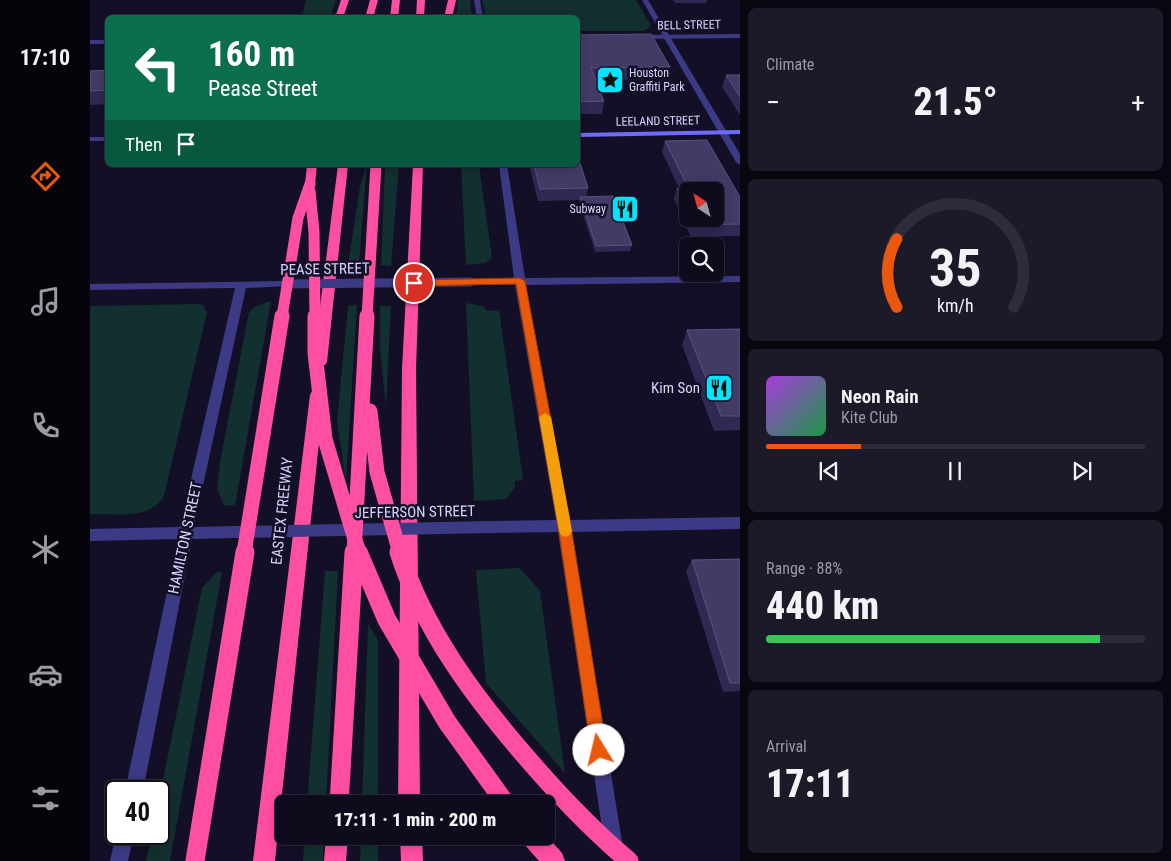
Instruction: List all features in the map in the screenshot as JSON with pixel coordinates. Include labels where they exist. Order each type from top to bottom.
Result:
[{"type":"highway","points":[[340,15],[345,0]]},
{"type":"highway","points":[[370,15],[374,0]]},
{"type":"highway","points":[[394,15],[396,0]]},
{"type":"highway","points":[[420,15],[421,0]]},
{"type":"highway","points":[[449,15],[452,0]]},
{"type":"highway","points":[[312,167],[310,184],[314,232],[315,352],[325,438],[362,564],[387,620],[447,722],[500,795]]},
{"type":"highway","name":"EASTEX FREEWAY","points":[[264,861],[343,167]]},
{"type":"highway","points":[[340,795],[376,167]]},
{"type":"highway","points":[[409,795],[409,369],[418,167]]},
{"type":"highway","points":[[195,861],[298,218],[310,184]]},
{"type":"highway","points":[[365,371],[377,472],[388,515],[407,576],[439,641],[486,710],[545,779],[606,842],[629,861]]},
{"type":"highway","points":[[335,861],[336,845]]},
{"type":"highway","points":[[411,845],[412,861]]},
{"type":"highway","points":[[540,845],[554,861]]},
{"type":"main road","name":"LEELAND STREET","points":[[580,135],[740,132]]},
{"type":"street","points":[[477,0],[480,15]]},
{"type":"street","points":[[645,0],[740,162]]},
{"type":"street","name":"BELL STREET","points":[[626,37],[740,36]]},
{"type":"street","points":[[90,42],[105,42]]},
{"type":"street","points":[[90,139],[105,139]]},
{"type":"street","points":[[504,167],[520,281],[564,526],[616,861]]},
{"type":"street","name":"PEASE STREET","points":[[90,287],[740,279]]},
{"type":"street","name":"HAMILTON STREET","points":[[136,780],[186,533],[241,285]]},
{"type":"street","name":"JEFFERSON STREET","points":[[90,535],[740,522]]},
{"type":"street","points":[[120,861],[123,845]]},
{"type":"green space","points":[[306,0],[336,0],[331,15],[302,15]]},
{"type":"green space","points":[[458,0],[470,0],[472,15],[456,15]]},
{"type":"green space","points":[[482,0],[636,0],[651,26],[644,31],[580,31],[580,15],[486,15]]},
{"type":"green space","points":[[367,167],[359,263],[348,265],[360,186]]},
{"type":"green space","points":[[385,167],[399,167],[391,266],[381,265]]},
{"type":"green space","points":[[461,167],[479,167],[492,258],[485,263],[466,265]]},
{"type":"green space","points":[[271,301],[235,506],[224,505],[217,489],[220,462],[249,312],[256,306]]},
{"type":"green space","points":[[466,303],[483,306],[487,311],[499,310],[523,480],[515,481],[515,487],[506,499],[474,501]]},
{"type":"green space","points":[[203,305],[207,312],[164,496],[158,504],[141,512],[131,514],[90,514],[90,306]]},
{"type":"green space","points":[[357,305],[346,482],[337,421],[348,306]]},
{"type":"green space","points":[[380,306],[391,306],[386,407],[380,350]]},
{"type":"green space","points":[[520,568],[540,591],[565,773],[486,683],[476,570]]},
{"type":"green space","points":[[325,571],[338,571],[326,795],[308,795]]},
{"type":"green space","points":[[217,572],[222,572],[170,861],[146,861],[150,845],[170,845],[170,780],[163,780],[202,588]]},
{"type":"green space","points":[[368,624],[378,640],[378,795],[362,795]]},
{"type":"green space","points":[[304,845],[324,845],[323,861],[303,861]]},
{"type":"green space","points":[[361,845],[378,845],[378,861],[360,861]]},
{"type":"building","points":[[651,34],[670,67],[591,68],[604,101],[580,102],[580,35]]},
{"type":"building","points":[[105,70],[105,90],[90,91],[90,71]]},
{"type":"building","points":[[726,75],[740,75],[740,97]]},
{"type":"building","points":[[707,140],[740,197],[740,224],[724,224],[724,182],[686,182],[665,141]]},
{"type":"building","points":[[580,163],[588,188],[540,189],[534,167],[580,167]]},
{"type":"building","points":[[613,196],[632,245],[596,246],[580,197]]},
{"type":"building","name":"Kim Son","points":[[740,329],[740,416],[721,416],[687,330]]},
{"type":"building","points":[[740,559],[740,683],[730,683],[692,560]]},
{"type":"slow traffic","points":[[545,417],[565,531]]},
{"type":"place","name":"Houston Graffiti Park","points":[[610,80]]},
{"type":"place","name":"Subway","points":[[625,209]]},
{"type":"place","name":"Kim Son","points":[[719,388]]},
{"type":"route","points":[[414,283],[520,281],[564,526],[599,750]]}]
